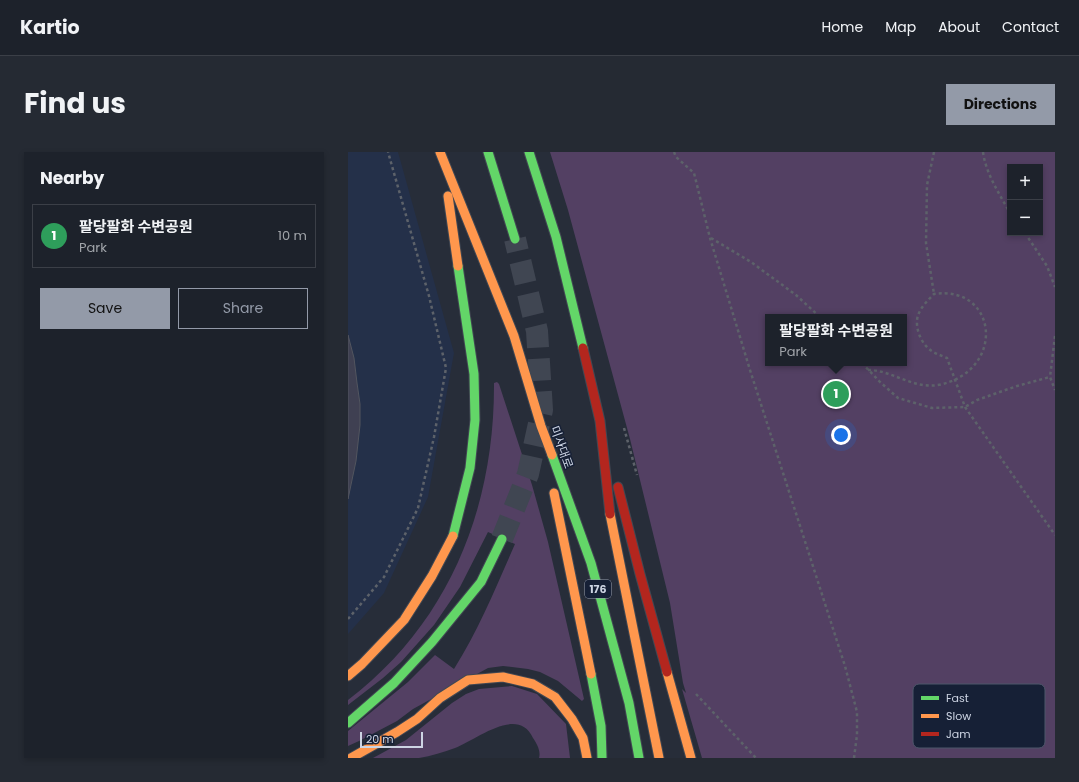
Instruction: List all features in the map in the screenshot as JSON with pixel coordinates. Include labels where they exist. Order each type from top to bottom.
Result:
[{"type":"main road","name":"미사대로","points":[[440,152],[514,336],[541,426],[591,563],[629,703],[639,758]]},
{"type":"main road","points":[[488,152],[515,239]]},
{"type":"main road","name":"176","points":[[529,152],[556,237],[600,421],[610,515],[658,758]]},
{"type":"main road","points":[[348,676],[362,664],[404,620],[432,576],[454,533],[470,468],[476,420],[474,374],[443,162]]},
{"type":"main road","points":[[600,421],[625,511],[640,574],[691,758]]},
{"type":"main road","points":[[541,426],[600,726],[602,758]]},
{"type":"main road","points":[[348,722],[394,683],[432,642],[480,582],[502,538]]},
{"type":"main road","points":[[351,758],[417,719],[440,698],[468,680],[502,677],[533,684],[555,697],[572,718],[583,738],[587,758]]},
{"type":"path","points":[[348,619],[384,577],[418,508],[434,437],[446,368],[429,296],[388,152]]},
{"type":"path","points":[[674,152],[676,157],[694,173],[710,238],[750,370],[845,666],[857,712],[857,735],[854,758]]},
{"type":"path","points":[[934,152],[927,185],[926,243],[934,294]]},
{"type":"path","points":[[983,152],[984,162],[994,186],[1007,207]]},
{"type":"path","points":[[1027,236],[1046,266],[1055,286]]},
{"type":"path","points":[[710,238],[751,262],[796,295],[817,314]]},
{"type":"path","points":[[868,370],[878,370],[923,386],[937,385],[955,380],[970,370],[978,361],[987,342],[986,329],[982,317],[975,306],[967,299],[956,294],[934,294],[919,312],[917,324],[921,337],[927,348],[936,354],[947,358],[955,380],[965,408],[1055,535]]},
{"type":"path","points":[[1055,336],[1050,378],[1055,390]]},
{"type":"path","points":[[865,366],[898,398],[932,408],[965,408],[977,400],[1017,386],[1050,378]]},
{"type":"path","points":[[691,688],[756,758]]},
{"type":"shaded area","points":[[348,152],[398,152],[454,353],[428,497],[384,593],[348,634]]},
{"type":"shaded area","points":[[550,152],[1055,152],[1055,758],[702,758],[682,689],[686,693],[683,683],[670,603],[630,439],[568,210]]},
{"type":"shaded area","points":[[497,382],[499,384],[532,485],[548,542],[584,699],[582,701],[558,681],[540,672],[503,666],[488,668],[413,709],[397,721],[348,746],[348,731],[408,682],[435,655],[454,669],[479,623],[515,544],[488,532],[460,587],[434,625],[401,662],[348,705],[348,700],[383,670],[413,636],[438,600],[458,561],[474,520],[485,477],[492,432],[494,383]]},
{"type":"shaded area","points":[[512,686],[537,694],[566,724],[570,758],[539,758],[539,750],[537,745],[526,729],[517,725],[507,725],[496,728],[455,748],[428,756],[419,758],[373,758],[406,740],[452,703],[466,694],[479,689]]},
{"type":"building","points":[[348,335],[354,358],[360,404],[360,425],[356,461],[348,499]]},
{"type":"tunnel","points":[[502,539],[528,474],[542,410],[537,331],[515,239]]},
{"type":"traffic: fast","points":[[488,152],[515,239]]},
{"type":"traffic: fast","points":[[529,152],[556,237],[583,348]]},
{"type":"traffic: fast","points":[[453,536],[470,468],[475,420],[474,374],[458,266]]},
{"type":"traffic: fast","points":[[552,455],[591,563],[629,703],[639,758]]},
{"type":"traffic: fast","points":[[348,723],[394,683],[432,642],[481,582],[502,539]]},
{"type":"traffic: fast","points":[[591,674],[601,726],[602,758]]},
{"type":"traffic: slow","points":[[440,152],[514,336],[541,426],[552,455]]},
{"type":"traffic: slow","points":[[448,196],[458,266]]},
{"type":"traffic: slow","points":[[554,493],[591,674]]},
{"type":"traffic: slow","points":[[610,514],[659,758]]},
{"type":"traffic: slow","points":[[348,676],[362,664],[404,620],[432,576],[453,536]]},
{"type":"traffic: slow","points":[[667,672],[691,758]]},
{"type":"traffic: slow","points":[[351,758],[417,719],[440,698],[468,680],[503,677],[533,684],[555,697],[572,719],[583,738],[587,758]]},
{"type":"traffic: jam","points":[[583,348],[600,421],[610,514]]},
{"type":"traffic: jam","points":[[618,487],[667,672]]},
{"type":"place","name":"팔당팔화 수변공원","points":[[836,394]]}]
